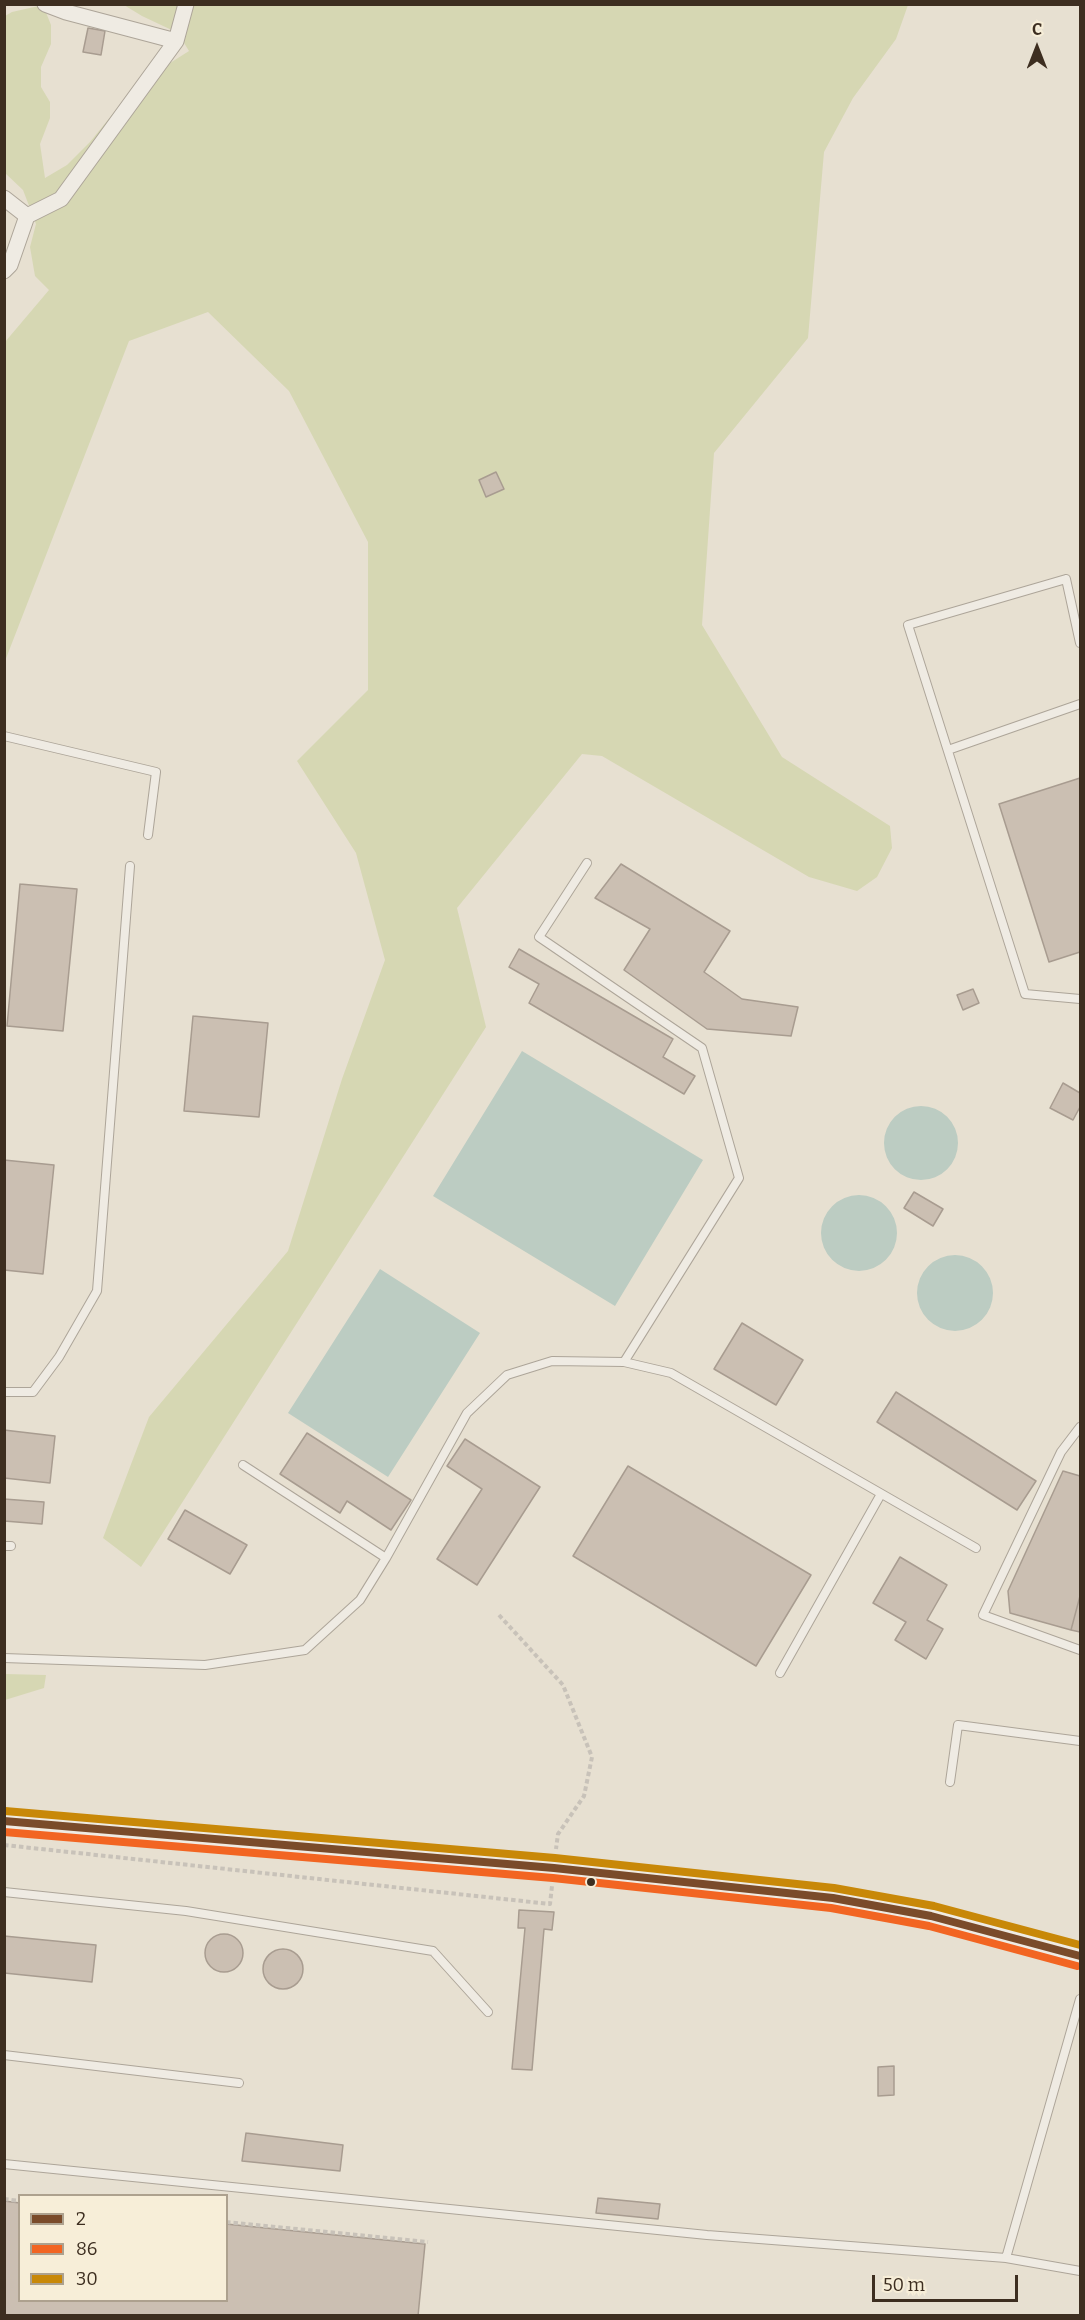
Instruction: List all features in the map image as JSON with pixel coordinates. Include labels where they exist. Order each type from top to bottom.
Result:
[{"type":"street","points":[[45,4],[66,12],[176,41]]},
{"type":"street","points":[[4,271],[10,265],[27,216],[61,199],[176,41],[186,4]]},
{"type":"street","points":[[4,198],[27,216]]},
{"type":"street","points":[[4,1821],[554,1868],[833,1898],[930,1916],[1080,1956]]},
{"type":"lane","points":[[1080,644],[1066,579],[908,625],[1025,994],[1080,999]]},
{"type":"lane","points":[[948,750],[1080,704]]},
{"type":"lane","points":[[4,736],[156,772],[148,835]]},
{"type":"lane","points":[[587,862],[539,937],[702,1048],[739,1178],[624,1362]]},
{"type":"lane","points":[[4,1392],[33,1392],[59,1357],[97,1291],[130,866]]},
{"type":"lane","points":[[4,1658],[205,1665],[305,1650],[360,1600],[467,1413],[507,1375],[552,1361],[624,1362],[671,1373],[975,1548]]},
{"type":"lane","points":[[1080,1427],[1061,1452],[983,1615],[1080,1650]]},
{"type":"lane","points":[[243,1465],[386,1558]]},
{"type":"lane","points":[[780,1673],[881,1494]]},
{"type":"lane","points":[[950,1782],[958,1725],[1080,1741]]},
{"type":"lane","points":[[4,1892],[186,1911],[433,1951],[488,2012]]},
{"type":"lane","points":[[1006,2258],[1080,1999]]},
{"type":"lane","points":[[4,2055],[238,2083]]},
{"type":"lane","points":[[4,2164],[707,2235],[1006,2258],[1080,2271]]},
{"type":"path","points":[[499,1615],[562,1685],[592,1757],[584,1796],[558,1834]]},
{"type":"path","points":[[4,1845],[550,1904]]},
{"type":"path","points":[[228,2222],[428,2242]]},
{"type":"green space","points":[[43,5],[51,25],[51,44],[41,67],[41,87],[50,102],[50,118],[40,144],[45,178],[67,165],[90,142],[137,84],[189,51],[178,33],[124,5],[908,5],[896,39],[853,98],[824,152],[808,338],[714,453],[702,625],[782,757],[890,826],[892,848],[877,877],[857,891],[809,877],[602,756],[582,754],[457,908],[486,1027],[141,1567],[103,1538],[149,1417],[288,1251],[342,1079],[385,960],[356,853],[297,761],[368,690],[368,542],[289,391],[208,312],[129,341],[5,661],[5,342],[49,290],[35,276],[30,247],[36,224],[23,190],[5,173],[5,16],[12,12]]},
{"type":"green space","points":[[5,1674],[46,1675],[44,1688],[5,1700]]},
{"type":"shaded area","points":[[522,1051],[703,1160],[615,1306],[433,1196]]},
{"type":"shaded area","points":[[914,1106],[928,1106],[942,1112],[952,1122],[958,1136],[956,1157],[942,1174],[928,1180],[914,1180],[900,1174],[890,1164],[884,1150],[884,1136],[890,1122],[900,1112]]},
{"type":"shaded area","points":[[859,1195],[874,1198],[886,1206],[894,1218],[897,1233],[894,1248],[886,1260],[874,1268],[859,1271],[844,1268],[832,1260],[824,1248],[821,1233],[824,1218],[832,1206],[844,1198]]},
{"type":"shaded area","points":[[955,1255],[969,1258],[982,1266],[990,1279],[993,1293],[990,1307],[982,1320],[969,1328],[955,1331],[941,1328],[928,1320],[920,1307],[917,1293],[920,1279],[928,1266],[941,1258]]},
{"type":"shaded area","points":[[380,1269],[480,1333],[388,1477],[288,1413]]},
{"type":"building","points":[[88,28],[105,31],[101,55],[83,52]]},
{"type":"building","points":[[496,472],[504,489],[486,497],[479,480]]},
{"type":"building","points":[[1080,778],[1080,952],[1049,962],[999,804]]},
{"type":"building","points":[[621,864],[730,931],[704,972],[742,999],[798,1007],[791,1036],[707,1029],[624,970],[650,929],[595,898]]},
{"type":"building","points":[[20,884],[77,889],[63,1031],[7,1026]]},
{"type":"building","points":[[519,949],[673,1039],[663,1057],[695,1076],[684,1094],[529,1003],[539,984],[509,967]]},
{"type":"building","points":[[973,989],[979,1003],[963,1010],[957,995]]},
{"type":"building","points":[[193,1016],[268,1023],[259,1117],[184,1111]]},
{"type":"building","points":[[1063,1083],[1080,1093],[1080,1107],[1073,1120],[1050,1108]]},
{"type":"building","points":[[4,1160],[54,1165],[43,1274],[4,1270]]},
{"type":"building","points":[[914,1192],[943,1209],[933,1226],[904,1208]]},
{"type":"building","points":[[742,1323],[803,1360],[776,1405],[714,1369]]},
{"type":"building","points":[[896,1392],[1036,1481],[1017,1510],[877,1422]]},
{"type":"building","points":[[4,1430],[55,1436],[50,1483],[4,1478]]},
{"type":"building","points":[[307,1433],[411,1500],[391,1530],[347,1501],[340,1513],[280,1474]]},
{"type":"building","points":[[465,1439],[540,1487],[477,1585],[437,1559],[482,1489],[447,1466]]},
{"type":"building","points":[[628,1466],[811,1575],[756,1666],[573,1556]]},
{"type":"building","points":[[1063,1471],[1080,1476],[1080,1596],[1071,1630],[1010,1613],[1008,1591]]},
{"type":"building","points":[[4,1499],[44,1502],[42,1524],[4,1521]]},
{"type":"building","points":[[185,1510],[247,1545],[230,1574],[168,1539]]},
{"type":"building","points":[[900,1557],[947,1585],[927,1620],[943,1629],[926,1659],[895,1640],[906,1622],[873,1603]]},
{"type":"building","points":[[1080,1596],[1080,1632],[1071,1630]]},
{"type":"building","points":[[519,1910],[554,1912],[552,1930],[544,1929],[532,2070],[512,2069],[525,1928],[518,1928]]},
{"type":"building","points":[[224,1934],[238,1939],[243,1953],[238,1967],[224,1972],[210,1967],[205,1953],[210,1939]]},
{"type":"building","points":[[4,1936],[96,1945],[92,1982],[4,1973]]},
{"type":"building","points":[[283,1949],[291,1950],[297,1955],[302,1961],[302,1977],[297,1983],[291,1988],[283,1989],[275,1988],[269,1983],[264,1977],[263,1969],[264,1961],[269,1955],[275,1950]]},
{"type":"building","points":[[894,2066],[894,2095],[878,2096],[878,2067]]},
{"type":"building","points":[[246,2133],[343,2145],[340,2171],[242,2161]]},
{"type":"building","points":[[598,2198],[660,2204],[658,2219],[596,2213]]},
{"type":"building","points":[[4,2201],[18,2203],[18,2302],[228,2302],[228,2224],[425,2244],[418,2316],[4,2316]]},
{"type":"transit line","name":"30","points":[[5,1811],[555,1858],[834,1888],[934,1906],[1080,1945]]},
{"type":"transit line","name":"2","points":[[4,1821],[554,1868],[833,1898],[931,1916],[1080,1956]]},
{"type":"transit line","name":"86","points":[[4,1832],[553,1878],[831,1908],[929,1926],[1077,1966]]}]
